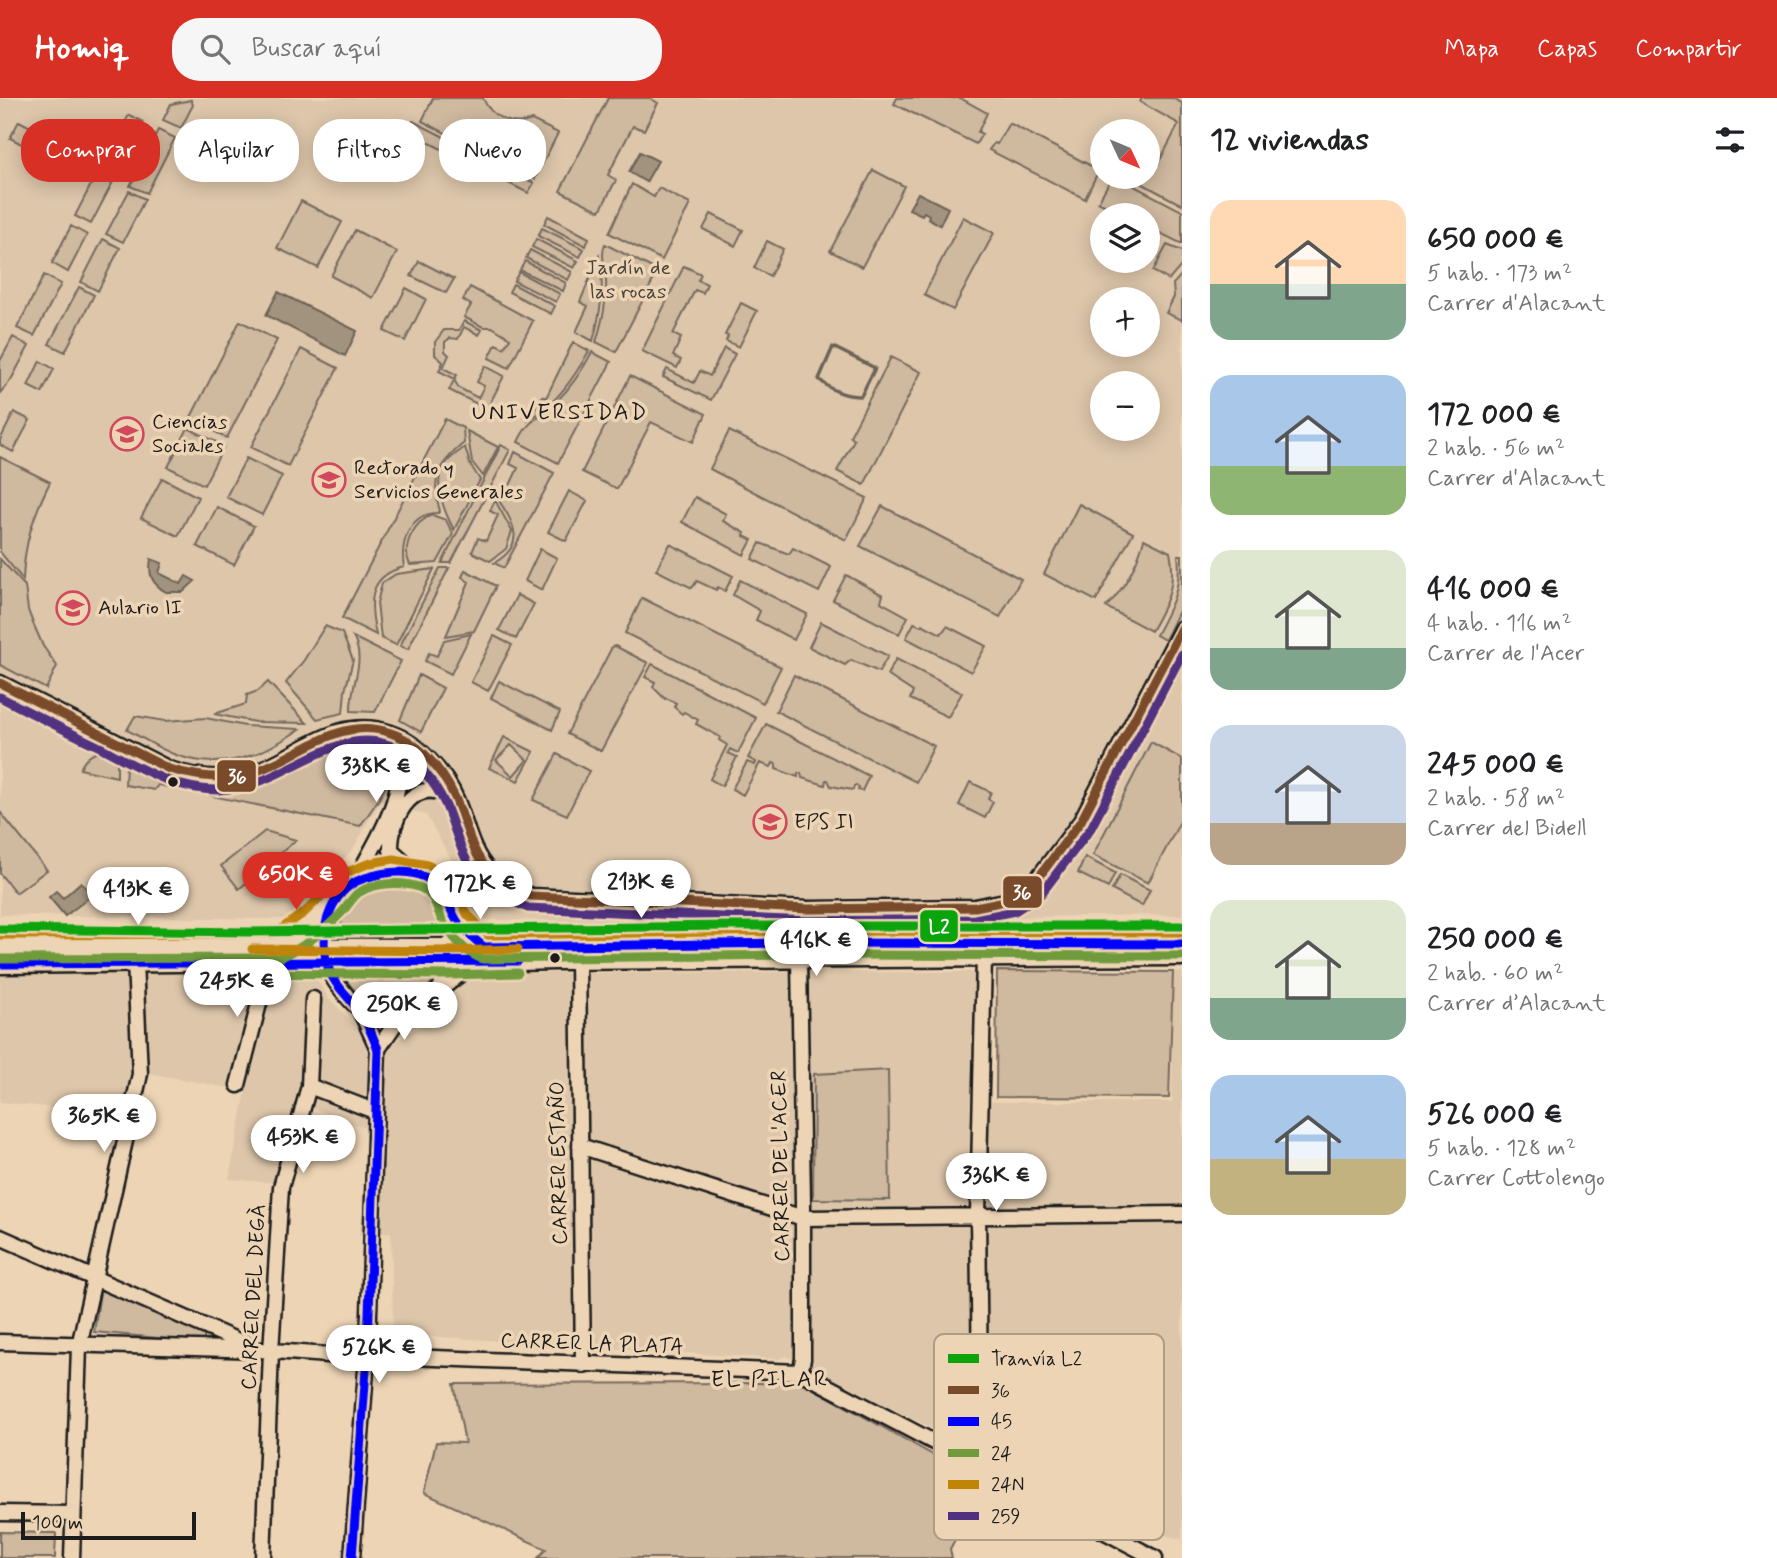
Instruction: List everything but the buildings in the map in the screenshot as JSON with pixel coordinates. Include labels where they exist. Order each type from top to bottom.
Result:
[{"type":"main road","points":[[0,947],[451,956],[795,943],[1182,944]]},
{"type":"main road","points":[[0,964],[135,962],[274,953]]},
{"type":"main road","points":[[482,955],[578,960],[1182,956]]},
{"type":"street","points":[[0,683],[169,769],[190,775],[214,778],[245,775],[264,768],[324,736],[353,730],[382,731],[406,741],[438,771],[453,792],[472,846],[489,871],[517,891],[531,896],[808,909],[975,907],[1010,900],[1032,886],[1081,821],[1182,628]]},
{"type":"street","points":[[238,1085],[274,953],[332,905],[356,880],[397,799],[399,768],[391,752],[376,738],[353,730]]},
{"type":"street","points":[[436,994],[451,956],[454,916],[450,901],[443,891],[433,881],[418,874],[391,850],[393,829],[406,803],[416,793],[428,790],[444,792],[458,804]]},
{"type":"street","points":[[356,880],[378,873],[418,874]]},
{"type":"street","points":[[332,905],[325,954],[331,976],[360,1012],[378,1049],[368,1343]]},
{"type":"street","points":[[360,1012],[394,1018],[420,1008],[482,955],[454,916]]},
{"type":"street","points":[[979,1334],[978,1214],[984,958]]},
{"type":"street","name":"CARRER DE L'ACER","points":[[799,959],[803,1218],[803,1359],[800,1372]]},
{"type":"street","name":"CARRER ESTAÑO","points":[[578,960],[583,1365]]},
{"type":"street","points":[[72,1558],[79,1346],[140,1074],[135,962]]},
{"type":"street","name":"CARRER DEL DEGÀ","points":[[263,1558],[265,1351],[281,1187],[309,1086],[313,999]]},
{"type":"street","points":[[378,1049],[405,1014]]},
{"type":"street","points":[[309,1086],[374,1111]]},
{"type":"street","points":[[580,1146],[803,1218],[978,1214],[1182,1214]]},
{"type":"street","points":[[0,1237],[94,1280],[265,1351]]},
{"type":"street","points":[[0,1342],[265,1351],[355,1357]]},
{"type":"street","points":[[355,1357],[360,1346],[368,1343],[376,1346],[382,1356],[377,1367],[366,1370]]},
{"type":"street","name":"CARRER LA PLATA","points":[[382,1356],[800,1372]]},
{"type":"street","points":[[355,1357],[359,1365],[366,1370]]},
{"type":"street","points":[[352,1558],[366,1370]]},
{"type":"street","points":[[800,1372],[934,1444]]},
{"type":"street","points":[[0,1513],[73,1514]]},
{"type":"street","points":[[1120,1540],[1155,1558]]},
{"type":"shaded area","points":[[0,98],[1182,98],[1182,915],[652,921],[486,920],[426,815],[380,801],[353,849],[287,919],[0,915]]},
{"type":"shaded area","points":[[640,152],[658,161],[646,182],[629,172]]},
{"type":"shaded area","points":[[918,193],[948,208],[940,225],[928,218],[929,215],[924,212],[922,215],[909,209]]},
{"type":"shaded area","points":[[278,292],[357,331],[345,356],[266,315]]},
{"type":"shaded area","points":[[151,559],[162,563],[159,573],[181,584],[186,576],[195,581],[183,592],[166,592],[157,586],[152,578]]},
{"type":"shaded area","points":[[81,882],[92,895],[65,916],[49,897],[56,891],[63,898]]},
{"type":"shaded area","points":[[311,972],[328,997],[364,1035],[396,1041],[427,1022],[473,973],[993,972],[990,1102],[1172,1102],[1173,972],[1182,972],[1182,1539],[1164,1535],[1164,1334],[934,1334],[934,1429],[786,1356],[778,1359],[393,1334],[391,1232],[359,1235],[378,1133],[307,1106],[290,1184],[229,1179],[246,1091],[148,1073],[130,1116],[0,1102],[0,975]]},
{"type":"green space","points":[[433,98],[483,98],[491,111],[503,119],[439,119],[439,130],[423,119]]},
{"type":"green space","points":[[608,98],[650,98],[658,103],[644,130],[633,126],[608,175],[616,180],[600,211],[560,191]]},
{"type":"green space","points":[[897,98],[960,98],[987,113],[978,132],[982,134],[976,144],[894,104]]},
{"type":"green space","points":[[1142,98],[1172,98],[1182,103],[1182,205],[1152,189],[1160,189],[1160,160],[1179,124],[1140,102]]},
{"type":"green space","points":[[191,100],[193,105],[186,119],[174,119],[174,125],[163,120],[171,104]]},
{"type":"green space","points":[[19,121],[21,122],[21,144],[10,138]]},
{"type":"green space","points":[[1009,123],[1090,165],[1090,189],[1085,199],[989,150],[994,143],[997,144]]},
{"type":"green space","points":[[425,127],[439,134],[439,148],[425,141]]},
{"type":"green space","points":[[546,127],[558,133],[546,157]]},
{"type":"green space","points":[[160,131],[174,140],[160,167]]},
{"type":"green space","points":[[873,170],[904,186],[862,267],[830,251]]},
{"type":"green space","points":[[92,182],[113,182],[91,224],[75,216]]},
{"type":"green space","points":[[132,182],[153,182],[147,193],[130,186]]},
{"type":"green space","points":[[506,182],[534,183],[528,193]]},
{"type":"green space","points":[[632,184],[654,197],[659,188],[690,204],[662,260],[609,233]]},
{"type":"green space","points":[[1105,189],[1140,189],[1182,211],[1182,244],[1160,233],[1160,203],[1098,202]]},
{"type":"green space","points":[[129,191],[145,199],[123,242],[106,234]]},
{"type":"green space","points":[[301,201],[342,222],[318,268],[277,248]]},
{"type":"green space","points":[[711,214],[743,230],[735,246],[703,229]]},
{"type":"green space","points":[[548,216],[589,238],[586,246],[544,224]]},
{"type":"green space","points":[[963,217],[994,233],[953,310],[924,295]]},
{"type":"green space","points":[[71,226],[87,235],[68,272],[52,263]]},
{"type":"green space","points":[[542,228],[584,249],[580,257],[538,236]]},
{"type":"green space","points":[[355,230],[397,252],[373,298],[331,276]]},
{"type":"green space","points":[[103,239],[120,248],[98,291],[81,282]]},
{"type":"green space","points":[[536,239],[578,261],[574,268],[532,247]]},
{"type":"green space","points":[[767,241],[783,249],[770,276],[754,268]]},
{"type":"green space","name":"Jardín de las rocas","points":[[605,244],[658,271],[616,352],[596,342],[606,297],[603,253]]},
{"type":"green space","points":[[1167,245],[1182,251],[1182,265],[1169,280],[1157,273],[1160,273],[1160,258]]},
{"type":"green space","points":[[530,250],[572,272],[568,280],[526,258]]},
{"type":"green space","name":"Jardín de las rocas","points":[[599,256],[601,299],[593,341],[576,332],[588,306],[580,302]]},
{"type":"green space","points":[[419,261],[454,279],[446,293],[411,276]]},
{"type":"green space","points":[[525,261],[566,283],[563,291],[520,270]]},
{"type":"green space","points":[[684,266],[701,274],[698,280],[707,284],[703,293],[695,290],[673,334],[681,338],[673,356],[681,360],[677,368],[642,351]]},
{"type":"green space","points":[[519,272],[560,294],[556,302],[514,281]]},
{"type":"green space","points":[[1182,274],[1182,320],[1166,313],[1174,297],[1173,284]]},
{"type":"green space","points":[[44,275],[61,284],[34,336],[17,328]]},
{"type":"green space","points":[[513,284],[555,306],[551,314],[509,292]]},
{"type":"green space","points":[[79,287],[94,295],[65,352],[49,344]]},
{"type":"green space","points":[[470,287],[533,321],[509,368],[489,358],[496,344],[504,348],[510,338],[492,327],[483,327],[464,317],[471,305],[463,300]]},
{"type":"green space","points":[[406,288],[426,299],[405,341],[384,331]]},
{"type":"green space","points":[[741,303],[757,311],[739,347],[726,341],[728,336],[725,335]]},
{"type":"green space","points":[[240,321],[277,340],[227,438],[190,419]]},
{"type":"green space","points":[[464,321],[482,330],[479,335],[464,327],[458,339],[450,338],[445,342],[445,351],[449,355],[443,368],[457,375],[455,379],[439,371],[443,362],[435,355],[435,342],[444,330],[459,330]]},
{"type":"green space","points":[[13,337],[29,346],[11,380],[0,393],[0,361]]},
{"type":"green space","points":[[573,342],[589,351],[563,390],[539,414],[529,420],[542,396],[546,398]]},
{"type":"green space","points":[[724,348],[735,354],[711,400],[663,377],[667,369],[694,383],[700,371],[710,376]]},
{"type":"green space","points":[[301,349],[338,368],[288,466],[251,447]]},
{"type":"green space","points":[[592,352],[611,362],[558,463],[518,442],[530,424],[567,391]]},
{"type":"green space","points":[[891,357],[921,372],[864,485],[837,471],[854,440],[850,436]]},
{"type":"green space","points":[[40,361],[54,369],[42,393],[28,386]]},
{"type":"green space","points":[[485,366],[504,376],[487,409],[449,390],[454,380],[459,388],[478,398],[484,386],[477,382]]},
{"type":"green space","points":[[630,376],[706,414],[693,442],[651,422],[617,489],[582,472]]},
{"type":"green space","points":[[14,412],[30,420],[13,452],[0,445],[0,440]]},
{"type":"green space","points":[[445,419],[463,428],[464,443],[448,458],[439,472],[436,489],[440,511],[428,514],[413,524],[405,539],[404,567],[392,571],[377,584],[372,602],[376,635],[342,618]]},
{"type":"green space","points":[[188,428],[224,446],[204,485],[168,467]]},
{"type":"green space","points":[[467,431],[498,447],[483,476],[472,462]]},
{"type":"green space","points":[[729,431],[867,498],[846,540],[710,469]]},
{"type":"green space","points":[[501,445],[510,450],[451,563],[442,563]]},
{"type":"green space","points":[[465,447],[470,464],[480,480],[454,530],[444,507],[439,481],[446,463]]},
{"type":"green space","points":[[515,452],[554,473],[504,568],[494,563],[511,548],[514,531],[496,496],[498,491],[506,494],[518,468],[510,464]]},
{"type":"green space","points":[[0,457],[50,482],[31,529],[23,580],[0,552]]},
{"type":"green space","points":[[246,458],[282,476],[262,515],[226,497]]},
{"type":"green space","points":[[162,478],[198,497],[178,536],[141,518]]},
{"type":"green space","points":[[569,491],[587,501],[566,541],[548,532]]},
{"type":"green space","points":[[695,497],[726,514],[723,521],[752,540],[744,555],[682,522]]},
{"type":"green space","points":[[495,500],[512,531],[506,549],[490,561],[472,552],[478,538],[486,541],[498,515],[490,511]]},
{"type":"green space","points":[[1079,504],[1133,533],[1096,601],[1044,574]]},
{"type":"green space","points":[[882,506],[1021,579],[1000,617],[860,546]]},
{"type":"green space","points":[[217,507],[254,526],[234,565],[197,546]]},
{"type":"green space","points":[[432,515],[446,520],[453,534],[437,563],[410,565],[407,551],[410,536],[419,523]]},
{"type":"green space","points":[[1144,539],[1170,552],[1172,564],[1169,593],[1151,631],[1106,607],[1129,576]]},
{"type":"green space","points":[[760,543],[789,554],[793,548],[831,567],[819,592],[752,559]]},
{"type":"green space","points":[[670,544],[733,576],[725,591],[697,581],[692,588],[656,570]]},
{"type":"green space","points":[[540,549],[557,558],[542,590],[525,581]]},
{"type":"green space","points":[[1178,555],[1182,555],[1182,605],[1165,640],[1156,635],[1171,606],[1177,587]]},
{"type":"green space","points":[[0,559],[25,586],[28,610],[33,623],[43,646],[57,666],[46,689],[0,665]]},
{"type":"green space","points":[[440,568],[449,568],[408,649],[400,646]]},
{"type":"green space","points":[[434,569],[396,645],[381,638],[377,603],[382,583],[396,574]]},
{"type":"green space","points":[[465,570],[496,586],[474,631],[446,636],[469,582],[462,577]]},
{"type":"green space","points":[[846,575],[883,595],[881,602],[908,617],[899,634],[833,600]]},
{"type":"green space","points":[[740,580],[807,614],[794,640],[756,620],[760,611],[733,595]]},
{"type":"green space","points":[[517,595],[534,604],[516,639],[499,630]]},
{"type":"green space","points":[[642,598],[781,667],[763,703],[625,633]]},
{"type":"green space","points":[[821,622],[888,656],[879,672],[851,660],[845,665],[809,647]]},
{"type":"green space","points":[[914,623],[941,634],[947,626],[986,646],[971,672],[906,638]]},
{"type":"green space","points":[[325,626],[342,633],[353,660],[345,691],[343,713],[317,719],[286,683]]},
{"type":"green space","points":[[471,634],[451,674],[425,661],[429,653],[437,656],[444,640]]},
{"type":"green space","points":[[494,636],[512,645],[488,691],[471,682]]},
{"type":"green space","points":[[353,637],[401,661],[375,712],[351,711],[358,664],[357,646]]},
{"type":"green space","points":[[615,646],[648,663],[601,751],[567,734],[612,647]]},
{"type":"green space","points":[[896,659],[962,693],[948,717],[910,699],[913,692],[887,675]]},
{"type":"green space","points":[[652,664],[756,718],[738,753],[730,749],[728,753],[737,757],[722,786],[710,779],[727,745],[719,740],[720,737],[696,724],[698,720],[684,712],[682,714],[674,707],[676,703],[665,699],[653,687],[655,682],[645,677]]},
{"type":"green space","points":[[419,675],[443,688],[421,732],[400,720]]},
{"type":"green space","points":[[794,675],[934,746],[916,782],[776,711]]},
{"type":"green space","points":[[499,681],[560,712],[552,730],[491,698]]},
{"type":"green space","points":[[268,682],[307,723],[255,722],[214,714],[246,704],[247,695],[258,691]]},
{"type":"green space","points":[[135,716],[165,721],[206,718],[245,726],[300,729],[256,754],[210,762],[176,755],[127,730]]},
{"type":"green space","points":[[766,724],[869,776],[862,791],[858,790],[856,785],[853,790],[831,786],[828,780],[825,785],[802,778],[801,773],[798,773],[798,777],[776,769],[776,764],[773,763],[771,767],[760,763],[743,795],[732,789],[747,762],[755,765],[756,762],[748,758]]},
{"type":"green space","points":[[504,737],[534,752],[518,781],[489,768]],"holes":[[[511,745],[527,760],[513,776],[496,760]]]},
{"type":"green space","points":[[334,740],[338,745],[355,744],[365,747],[381,760],[387,771],[385,788],[360,826],[158,785],[154,790],[125,785],[126,766],[150,780],[168,786],[193,783],[214,786],[245,782],[286,767],[308,751]]},
{"type":"green space","points":[[1151,742],[1182,759],[1182,818],[1148,883],[1093,855]]},
{"type":"green space","points":[[110,750],[117,754],[117,777],[80,769],[92,755]]},
{"type":"green space","points":[[557,754],[589,771],[567,815],[533,800]]},
{"type":"green space","points":[[970,782],[991,792],[988,799],[993,802],[985,818],[959,805]]},
{"type":"green space","points":[[0,812],[47,870],[16,893],[0,874]]},
{"type":"green space","points":[[265,831],[296,840],[239,889],[221,866]]},
{"type":"green space","points":[[1085,857],[1115,873],[1108,888],[1078,873]]},
{"type":"green space","points":[[1120,875],[1150,890],[1142,906],[1112,890]]},
{"type":"green space","points":[[405,878],[425,888],[438,900],[445,916],[445,939],[339,940],[341,925],[350,902],[378,884]]},
{"type":"green space","points":[[339,968],[441,968],[420,996],[392,1008],[381,1007],[361,996]]},
{"type":"green space","points":[[997,971],[1173,972],[1169,1098],[996,1097]]},
{"type":"green space","points":[[888,1070],[890,1200],[813,1199],[814,1074]]},
{"type":"green space","points":[[101,1286],[204,1333],[204,1340],[201,1342],[94,1332]]},
{"type":"green space","points":[[803,1383],[934,1456],[934,1540],[955,1540],[950,1549],[952,1558],[538,1558],[546,1549],[424,1493],[436,1442],[465,1443],[454,1384]]},
{"type":"green space","points":[[0,1532],[56,1533],[55,1558],[0,1558]]},
{"type":"waterway","points":[[833,347],[875,368],[861,396],[838,392],[819,379],[833,347]]},
{"type":"tram line","name":"L2","points":[[0,929],[249,932],[730,926],[1182,926]]},
{"type":"transit line","name":"36","points":[[0,683],[169,769],[198,776],[228,777],[248,774],[318,741],[353,729],[391,733],[414,745],[442,775],[455,798],[475,851],[488,870],[505,883],[531,896],[808,909],[975,907],[1010,900],[1032,886],[1081,821],[1182,628]]},
{"type":"transit line","name":"259","points":[[0,697],[157,776],[202,789],[241,787],[347,743],[368,741],[389,745],[415,762],[436,788],[472,870],[497,893],[528,908],[808,921],[975,919],[1015,911],[1041,894],[1091,828],[1182,654]]},
{"type":"transit line","name":"24N","points":[[0,935],[274,934],[305,912],[345,873],[370,863],[394,859],[428,865],[446,876],[456,888],[467,914],[488,935],[795,931],[1182,932]]},
{"type":"transit line","name":"45","points":[[368,1343],[378,1049],[362,1015],[339,988],[330,972],[324,945],[328,917],[334,904],[352,884],[391,872],[408,872],[424,877],[437,885],[457,921],[484,947],[795,943],[1182,944]]},
{"type":"transit line","name":"24","points":[[0,959],[279,958],[322,931],[358,893],[380,885],[397,884],[421,888],[429,894],[453,937],[470,953],[483,959],[795,955],[1182,956]]},
{"type":"transit line","name":"24N","points":[[252,949],[518,949]]},
{"type":"transit line","name":"45","points":[[0,964],[518,961]]},
{"type":"transit line","name":"24","points":[[252,973],[518,973]]},
{"type":"transit line","name":"45","points":[[352,1558],[366,1370]]},
{"type":"place","name":"Ciencias Sociales","points":[[127,434]]},
{"type":"place","name":"Rectorado y Servicios Generales","points":[[329,480]]},
{"type":"place","name":"Aulario II","points":[[73,608]]},
{"type":"place","name":"EPS II","points":[[770,822]]},
{"type":"district","name":"UNIVERSIDAD","points":[[560,413]]},
{"type":"district","name":"EL PILAR","points":[[770,1380]]}]
